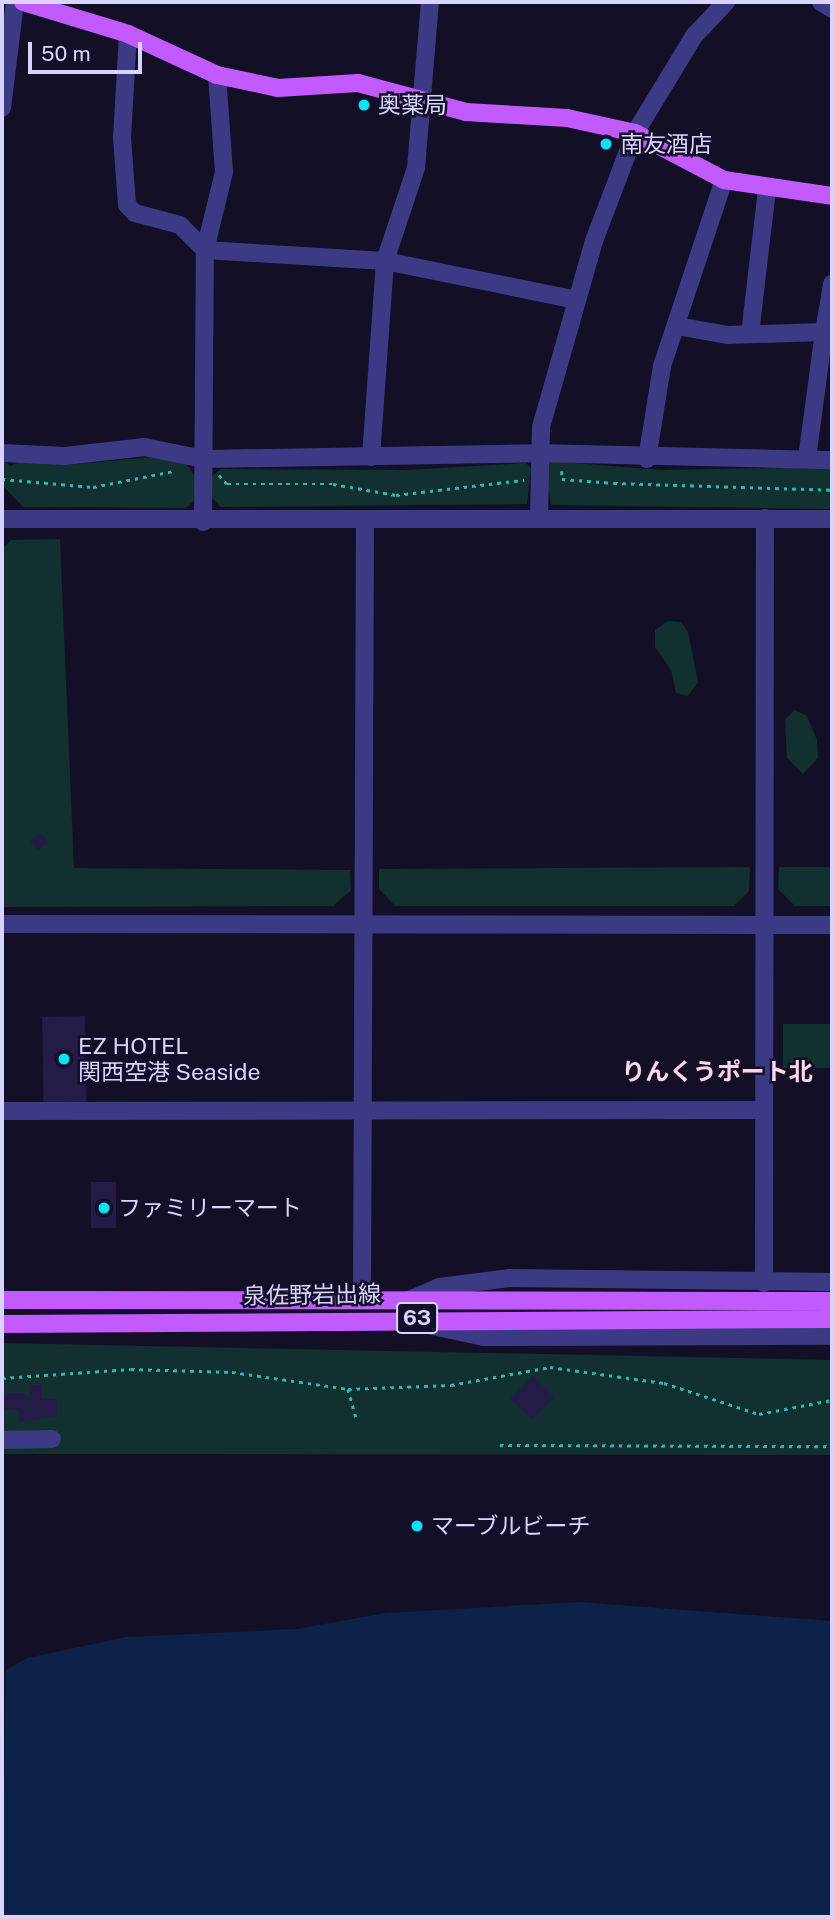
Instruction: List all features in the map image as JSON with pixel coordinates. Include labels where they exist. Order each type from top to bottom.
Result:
[{"type":"main road","points":[[23,2],[128,34],[217,75],[278,88],[358,83],[466,112],[567,118],[635,133],[724,180],[767,190],[832,196]]},
{"type":"main road","name":"泉佐野岩出線","points":[[2,1300],[832,1301]]},
{"type":"main road","name":"泉佐野岩出線","points":[[2,1324],[393,1318],[832,1319]]},
{"type":"street","points":[[2,108],[4,70],[15,2]]},
{"type":"street","points":[[372,457],[385,261],[414,180],[430,2]]},
{"type":"street","points":[[539,517],[538,453],[576,300],[635,133],[694,36],[726,2]]},
{"type":"street","points":[[821,2],[832,9]]},
{"type":"street","points":[[128,34],[122,85],[127,205],[135,213],[180,225],[205,250],[385,261],[576,300]]},
{"type":"street","points":[[203,522],[205,250],[224,172],[217,75]]},
{"type":"street","points":[[647,459],[662,366],[724,180]]},
{"type":"street","points":[[750,334],[767,190]]},
{"type":"street","points":[[807,458],[832,284]]},
{"type":"street","points":[[677,326],[750,334],[824,332]]},
{"type":"street","points":[[2,453],[65,456],[144,447],[204,459],[538,453],[647,459],[832,460]]},
{"type":"street","points":[[2,519],[203,522],[539,517],[832,519]]},
{"type":"street","points":[[764,1283],[765,518]]},
{"type":"street","points":[[362,1300],[365,521]]},
{"type":"street","points":[[2,924],[832,925]]},
{"type":"street","points":[[2,1111],[764,1110]]},
{"type":"street","points":[[406,1302],[439,1287],[510,1278],[832,1282]]},
{"type":"street","points":[[393,1318],[484,1337],[832,1336]]},
{"type":"street","points":[[2,1440],[52,1439]]},
{"type":"path","points":[[555,465],[562,465],[562,479],[832,490]]},
{"type":"path","points":[[2,479],[93,487],[179,468]]},
{"type":"path","points":[[217,473],[227,484],[333,484],[396,495],[491,479],[530,480],[530,472]]},
{"type":"path","points":[[2,1378],[131,1369],[232,1372],[348,1389],[451,1385],[550,1367],[664,1383],[759,1414],[832,1400]]},
{"type":"path","points":[[348,1389],[357,1420]]},
{"type":"path","points":[[500,1446],[832,1446]]},
{"type":"green space","points":[[153,457],[185,462],[197,479],[196,499],[186,508],[23,507],[4,487],[3,460],[10,466],[25,460],[67,465]]},
{"type":"green space","points":[[550,461],[661,470],[832,467],[832,509],[551,505],[545,467]]},
{"type":"green space","points":[[526,463],[531,468],[527,504],[221,507],[212,498],[212,476],[221,469],[406,470]]},
{"type":"green space","points":[[60,539],[74,868],[350,870],[351,890],[333,906],[2,907],[2,549],[11,540]]},
{"type":"green space","points":[[668,621],[681,622],[688,632],[698,682],[688,696],[676,693],[671,670],[655,647],[655,630]]},
{"type":"green space","points":[[795,710],[807,716],[817,740],[818,758],[803,774],[787,758],[785,719]]},
{"type":"green space","points":[[750,867],[749,891],[734,906],[395,906],[379,889],[379,869]]},
{"type":"green space","points":[[779,867],[832,867],[832,906],[795,906],[778,889]]},
{"type":"green space","points":[[783,1024],[832,1024],[832,1068],[783,1068]]},
{"type":"green space","points":[[2,1343],[832,1360],[832,1455],[2,1454]]},
{"type":"water","points":[[579,1602],[832,1621],[832,1917],[2,1917],[6,1670],[27,1658],[126,1637],[296,1629],[386,1613]]},
{"type":"building","points":[[41,833],[48,843],[37,850],[30,840]]},
{"type":"building","name":"EZ HOTEL 関西空港 Seaside","points":[[85,1016],[87,1102],[44,1103],[42,1017]]},
{"type":"building","points":[[91,1182],[116,1182],[116,1228],[91,1228]]},
{"type":"building","points":[[533,1376],[554,1397],[532,1420],[510,1399]]},
{"type":"building","points":[[29,1385],[42,1385],[42,1399],[57,1399],[57,1416],[19,1423],[19,1410],[2,1409],[2,1393],[24,1393],[30,1399]]},
{"type":"place","name":"奥薬局","points":[[364,105]]},
{"type":"place","name":"南友酒店","points":[[606,144]]},
{"type":"place","name":"EZ HOTEL 関西空港 Seaside","points":[[64,1059]]},
{"type":"place","name":"ファミリーマート","points":[[104,1208]]},
{"type":"place","name":"マーブルビーチ","points":[[417,1526]]},
{"type":"district","name":"りんくうポート北","points":[[717,1072]]}]
